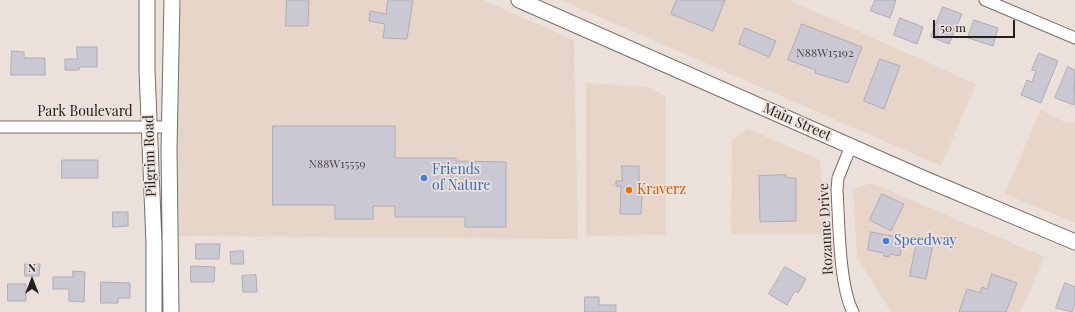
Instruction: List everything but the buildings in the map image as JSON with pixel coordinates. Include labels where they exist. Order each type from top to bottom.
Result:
[{"type":"main road","name":"Pilgrim Road","points":[[147,0],[147,70],[154,312]]},
{"type":"main road","points":[[162,0],[163,34],[171,57]]},
{"type":"main road","name":"Pilgrim Road","points":[[171,312],[170,127],[172,0]]},
{"type":"main road","points":[[172,18],[180,0]]},
{"type":"main road","name":"Main Street","points":[[519,0],[851,146],[1075,242]]},
{"type":"main road","points":[[154,291],[171,292]]},
{"type":"street","points":[[985,0],[1075,38]]},
{"type":"street","name":"Park Boulevard","points":[[0,127],[170,127]]},
{"type":"street","name":"Rozanne Drive","points":[[851,146],[838,178],[837,190],[843,277],[846,294],[853,312]]},
{"type":"shaded area","points":[[183,0],[483,0],[574,40],[578,239],[177,236],[178,19]]},
{"type":"shaded area","points":[[561,0],[789,0],[976,84],[941,166]]},
{"type":"shaded area","points":[[586,83],[649,87],[666,97],[666,235],[586,236]]},
{"type":"shaded area","points":[[1040,110],[1065,122],[1075,122],[1075,223],[1005,194]]},
{"type":"shaded area","points":[[748,129],[820,160],[827,234],[731,234],[732,139]]},
{"type":"shaded area","points":[[871,183],[1045,257],[1020,312],[891,312],[857,257],[853,189]]},
{"type":"place","name":"Friends of Nature","points":[[424,178]]},
{"type":"place","name":"Kraverz","points":[[629,190]]},
{"type":"place","name":"Speedway","points":[[886,241]]}]
